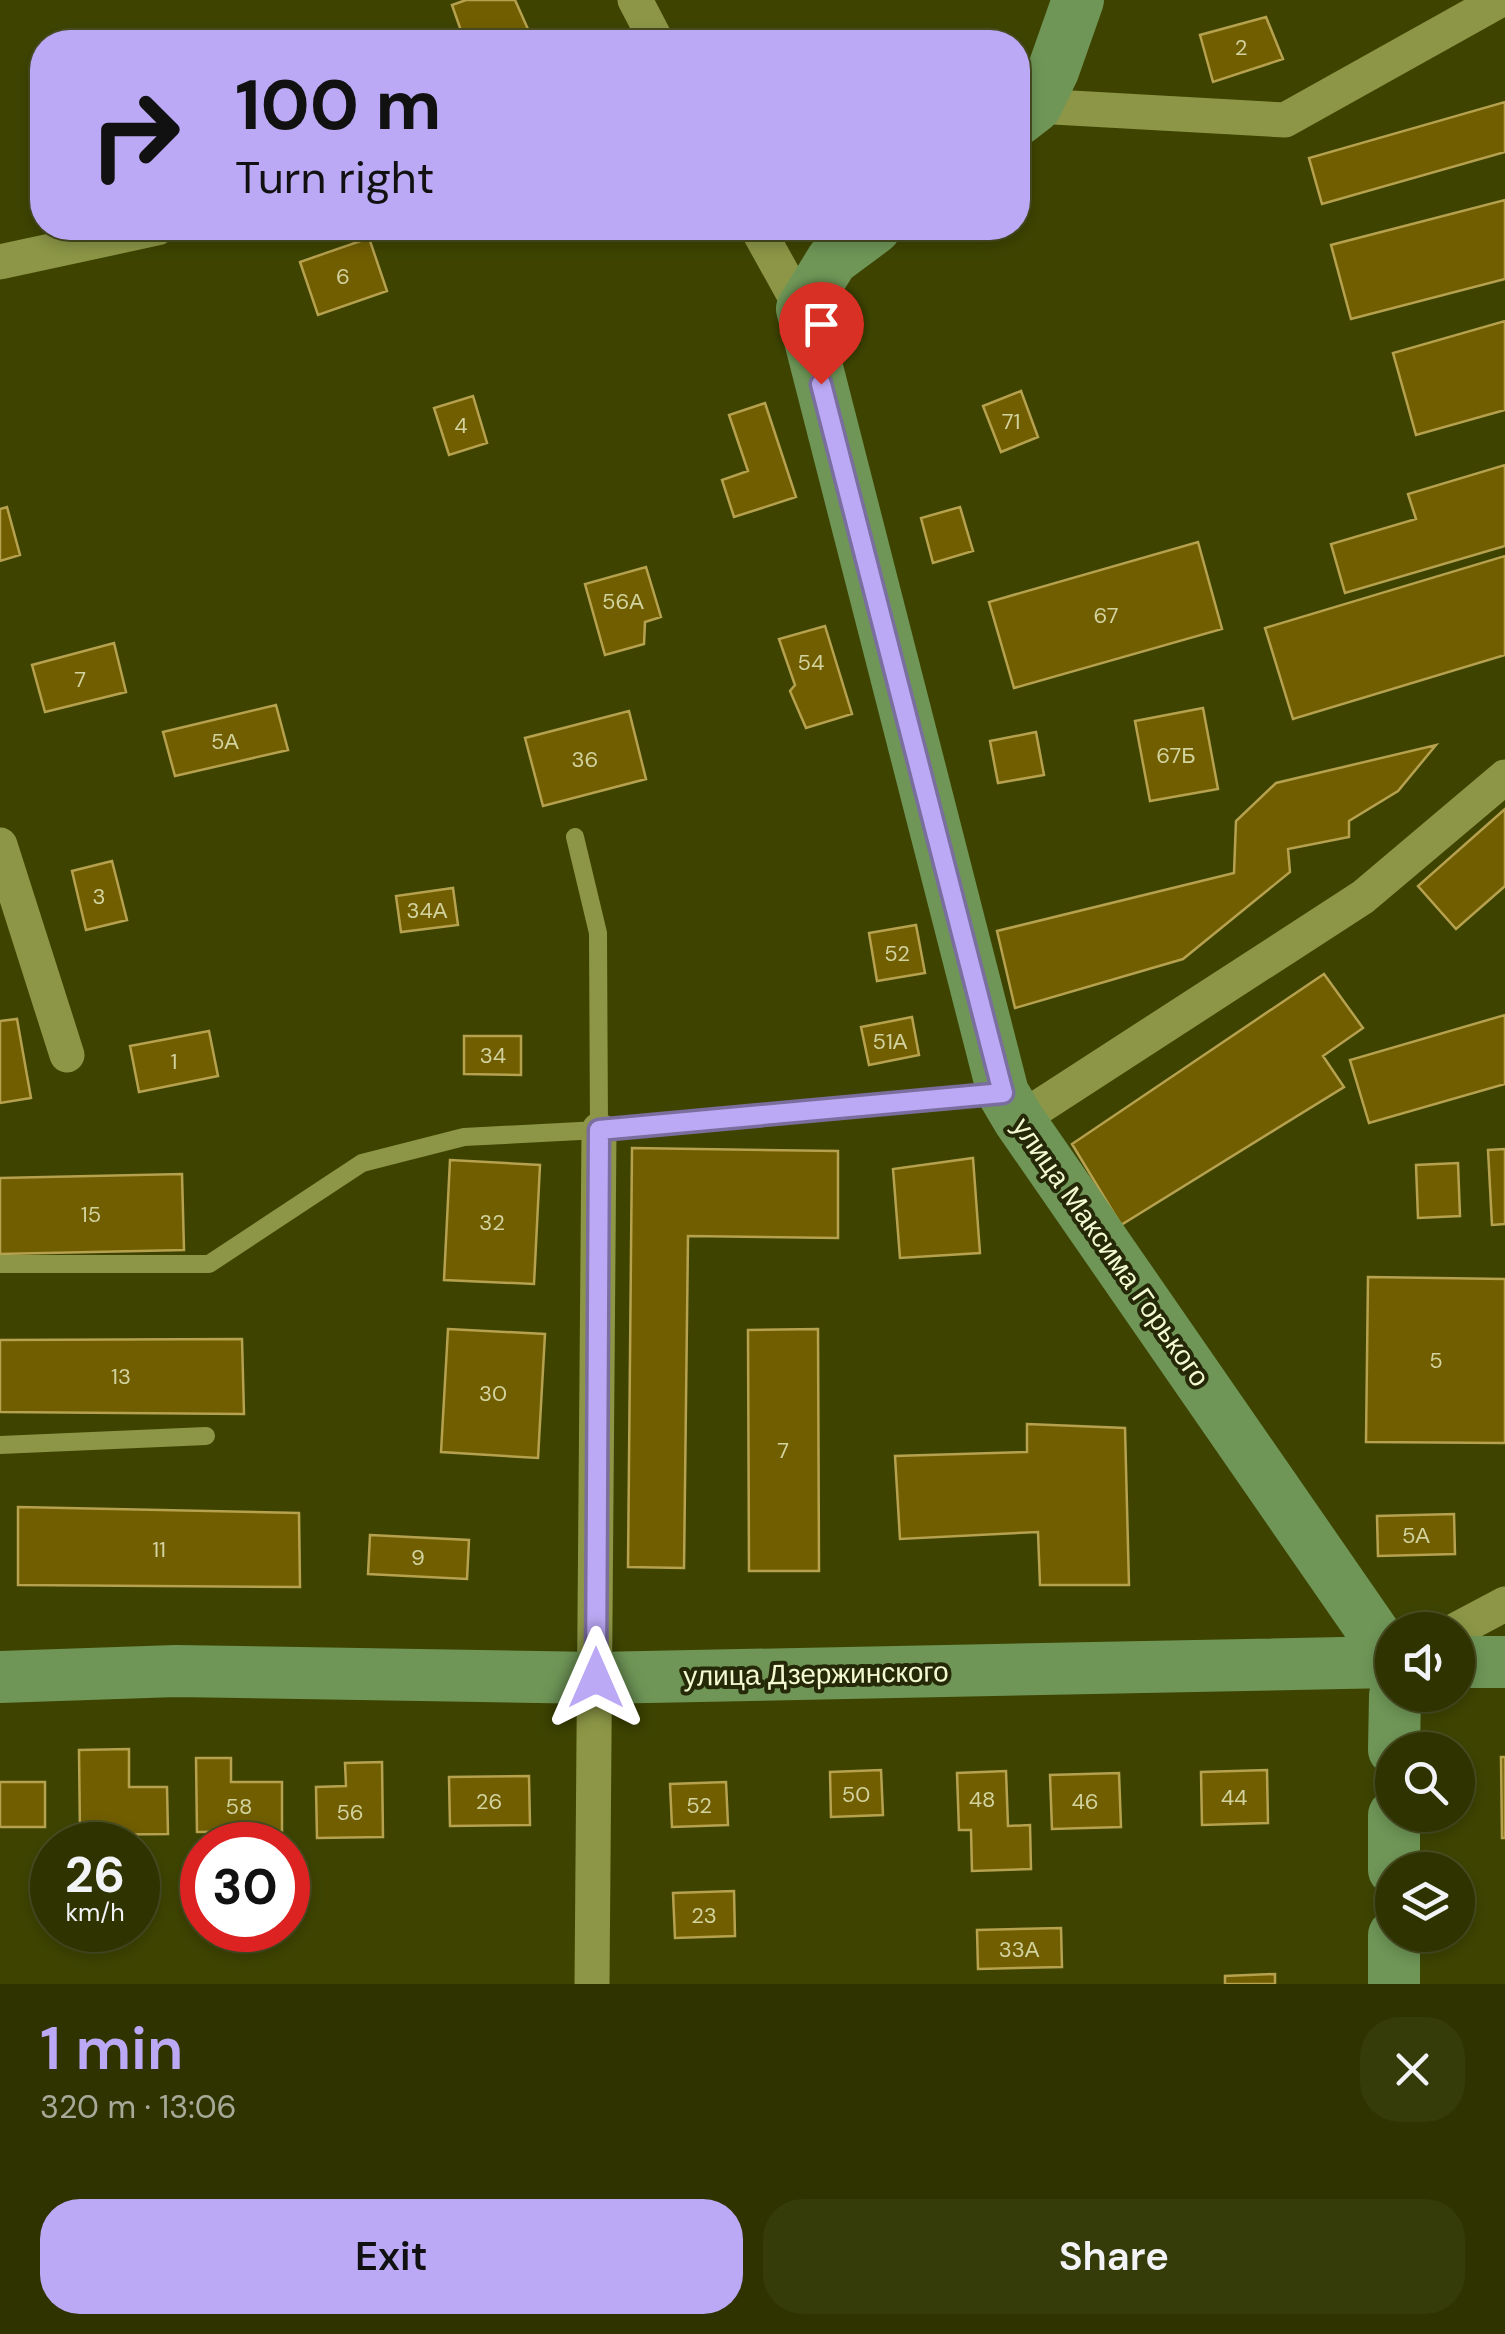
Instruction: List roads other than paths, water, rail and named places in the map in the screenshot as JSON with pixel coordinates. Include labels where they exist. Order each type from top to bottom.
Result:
[{"type":"street","points":[[634,0],[650,30]]},
{"type":"street","points":[[1030,108],[1053,71],[1078,0]]},
{"type":"street","points":[[1030,113],[1285,120],[1500,0]]},
{"type":"street","points":[[0,262],[102,240]]},
{"type":"street","name":"улица Максима Горького","points":[[764,240],[802,309],[1011,1107],[1375,1635]]},
{"type":"street","points":[[802,309],[832,260],[858,240]]},
{"type":"street","points":[[1011,1107],[1363,898],[1505,778]]},
{"type":"street","points":[[0,844],[67,1056]]},
{"type":"street","points":[[592,1984],[599,1130]]},
{"type":"street","points":[[1475,1620],[1505,1604]]},
{"type":"street","name":"улица Дзержинского","points":[[0,1677],[176,1671],[596,1678],[1375,1660]]},
{"type":"street","points":[[1475,1662],[1505,1662]]},
{"type":"street","points":[[1394,1952],[1394,1984]]},
{"type":"lane","points":[[575,837],[598,934],[599,1130]]},
{"type":"lane","points":[[0,1264],[208,1264],[362,1163],[464,1137],[1011,1107]]},
{"type":"lane","points":[[0,1445],[206,1436]]}]
